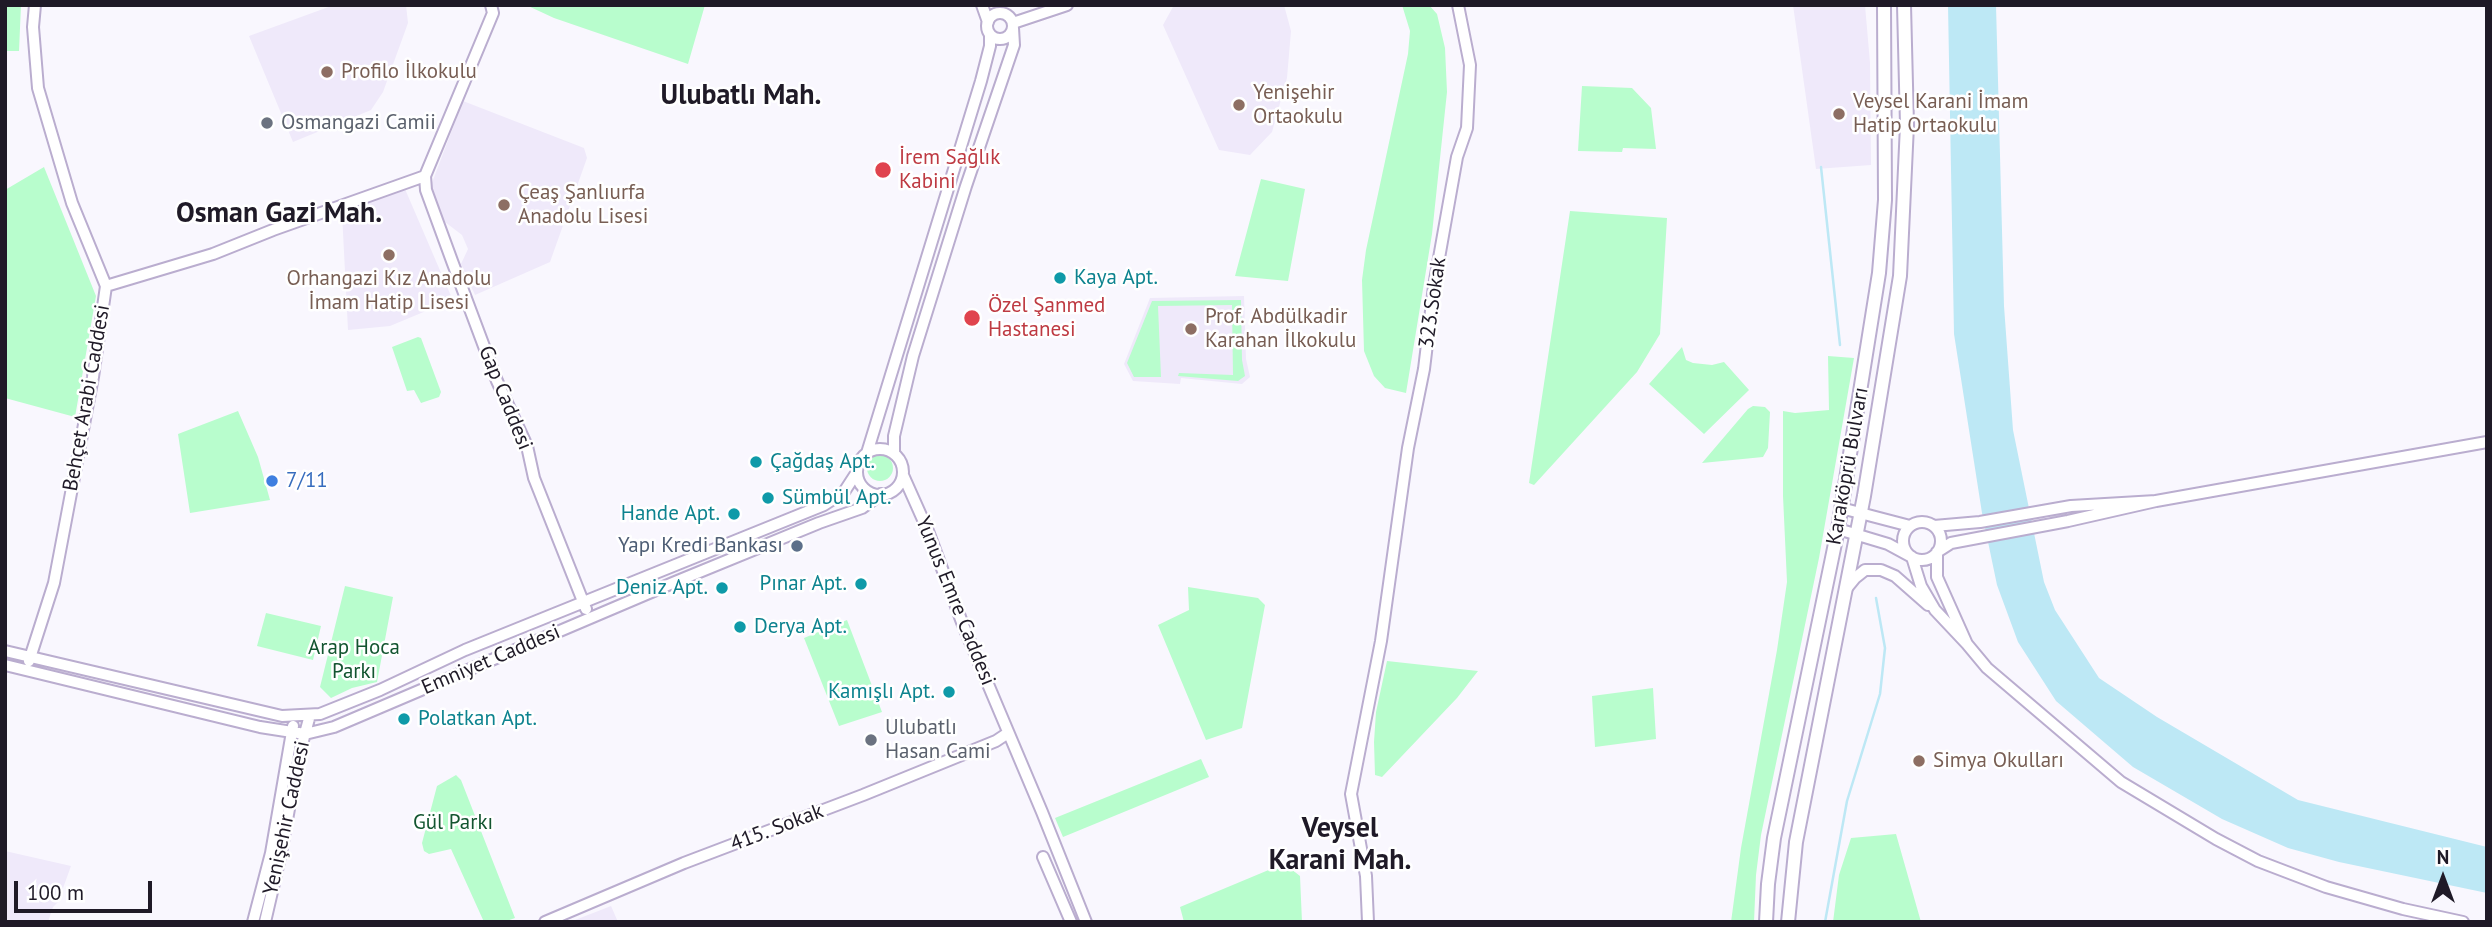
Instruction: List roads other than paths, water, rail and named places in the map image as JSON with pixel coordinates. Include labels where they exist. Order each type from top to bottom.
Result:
[{"type":"highway","name":"Karaköprü Bulvarı","points":[[1766,922],[1774,838],[1838,529],[1869,342],[1884,212],[1884,5]]},
{"type":"highway","name":"Karaköprü Bulvarı","points":[[1788,922],[1796,842],[1857,533],[1900,276],[1907,125],[1904,5]]},
{"type":"main road","name":"Behçet Arabi Caddesi","points":[[27,670],[54,583],[93,377],[106,286],[72,203],[38,88],[33,27],[35,5]]},
{"type":"main road","points":[[106,286],[213,254],[425,176],[493,13],[491,5]]},
{"type":"main road","points":[[867,453],[881,449],[894,454],[903,467],[903,475],[895,489],[881,495],[867,491],[857,472],[858,465],[867,453],[981,81],[990,46],[988,22],[982,5]]},
{"type":"main road","points":[[894,454],[894,436],[913,356],[966,186],[1014,45],[1012,23],[1002,5]]},
{"type":"main road","points":[[1012,23],[1067,5]]},
{"type":"main road","name":"323.Sokak","points":[[1368,922],[1366,876],[1351,794],[1387,602],[1408,448],[1424,369],[1434,286],[1457,156],[1466,128],[1470,65],[1458,5]]},
{"type":"main road","points":[[988,22],[997,13],[1012,23]]},
{"type":"main road","points":[[990,34],[1006,38],[1012,23]]},
{"type":"main road","name":"Gap Caddesi","points":[[425,176],[426,190],[452,261],[497,380],[527,446],[534,478],[590,618]]},
{"type":"main road","points":[[1838,529],[1888,544],[1923,560],[1951,542],[2068,521],[2157,501],[2487,442]]},
{"type":"main road","name":"Emniyet Caddesi","points":[[5,651],[282,716],[320,714],[380,690],[465,649],[824,505],[844,492],[857,472]]},
{"type":"main road","name":"Yunus Emre Caddesi","points":[[903,475],[1086,922]]},
{"type":"main road","name":"Emniyet Caddesi","points":[[5,665],[260,727],[305,734],[334,727],[819,523],[862,508],[881,495]]},
{"type":"main road","points":[[1935,610],[1921,586],[1912,556],[1907,552],[1903,541],[1910,526],[1922,522],[1934,526],[1980,522],[2071,506],[2157,501]]},
{"type":"main road","points":[[1841,509],[1910,526]]},
{"type":"main road","points":[[1934,526],[1941,541],[1937,552],[1937,577],[1967,644]]},
{"type":"main road","points":[[1846,589],[1866,570],[1881,570],[1895,576],[1935,610],[1987,668],[2121,782],[2216,839],[2258,861],[2326,887],[2403,909],[2463,922]]},
{"type":"main road","name":"Yenişehir Caddesi","points":[[265,922],[310,715]]},
{"type":"main road","name":"Yenişehir Caddesi","points":[[253,922],[271,853],[291,732],[297,716]]},
{"type":"main road","name":"415. Sokak","points":[[545,922],[684,863],[996,741],[1008,733]]},
{"type":"main road","points":[[1043,857],[1070,922]]},
{"type":"water","points":[[1948,5],[1996,5],[2004,306],[2013,430],[2044,582],[2055,610],[2099,678],[2157,717],[2298,800],[2487,847],[2487,893],[2339,862],[2288,848],[2222,819],[2133,767],[2056,701],[2018,642],[1997,585],[1982,513],[1954,334]]},
{"type":"waterway","points":[[1821,167],[1840,345]]},
{"type":"waterway","points":[[1825,922],[1847,801],[1880,694],[1885,648],[1876,598]]},
{"type":"place","name":"Profilo İlkokulu","points":[[327,72]]},
{"type":"place","name":"Yenişehir Ortaokulu","points":[[1239,105]]},
{"type":"place","name":"Veysel Karani İmam Hatip Ortaokulu","points":[[1839,114]]},
{"type":"place","name":"Osmangazi Camii","points":[[267,123]]},
{"type":"place","name":"İrem Sağlık Kabini","points":[[883,170]]},
{"type":"place","name":"Çeaş Şanlıurfa Anadolu Lisesi","points":[[504,205]]},
{"type":"place","name":"Orhangazi Kız Anadolu İmam Hatip Lisesi","points":[[389,255]]},
{"type":"place","name":"Kaya Apt.","points":[[1060,278]]},
{"type":"place","name":"Özel Şanmed Hastanesi","points":[[972,318]]},
{"type":"place","name":"Prof. Abdülkadir Karahan İlkokulu","points":[[1191,329]]},
{"type":"place","name":"Çağdaş Apt.","points":[[756,462]]},
{"type":"place","name":"7/11","points":[[272,481]]},
{"type":"place","name":"Sümbül Apt.","points":[[768,498]]},
{"type":"place","name":"Hande Apt.","points":[[734,514]]},
{"type":"place","name":"Yapı Kredi Bankası","points":[[797,546]]},
{"type":"place","name":"Pınar Apt.","points":[[861,584]]},
{"type":"place","name":"Deniz Apt.","points":[[722,588]]},
{"type":"place","name":"Derya Apt.","points":[[740,627]]},
{"type":"place","name":"Kamışlı Apt.","points":[[949,692]]},
{"type":"place","name":"Polatkan Apt.","points":[[404,719]]},
{"type":"place","name":"Ulubatlı Hasan Cami","points":[[871,740]]},
{"type":"place","name":"Simya Okulları","points":[[1919,761]]},
{"type":"district","name":"Ulubatlı Mah.","points":[[741,96]]},
{"type":"district","name":"Osman Gazi Mah.","points":[[279,214]]},
{"type":"district","name":"Veysel Karani Mah.","points":[[1340,845]]},
{"type":"park label","name":"Arap Hoca Parkı","points":[[354,660]]},
{"type":"park label","name":"Gül Parkı","points":[[453,823]]}]
